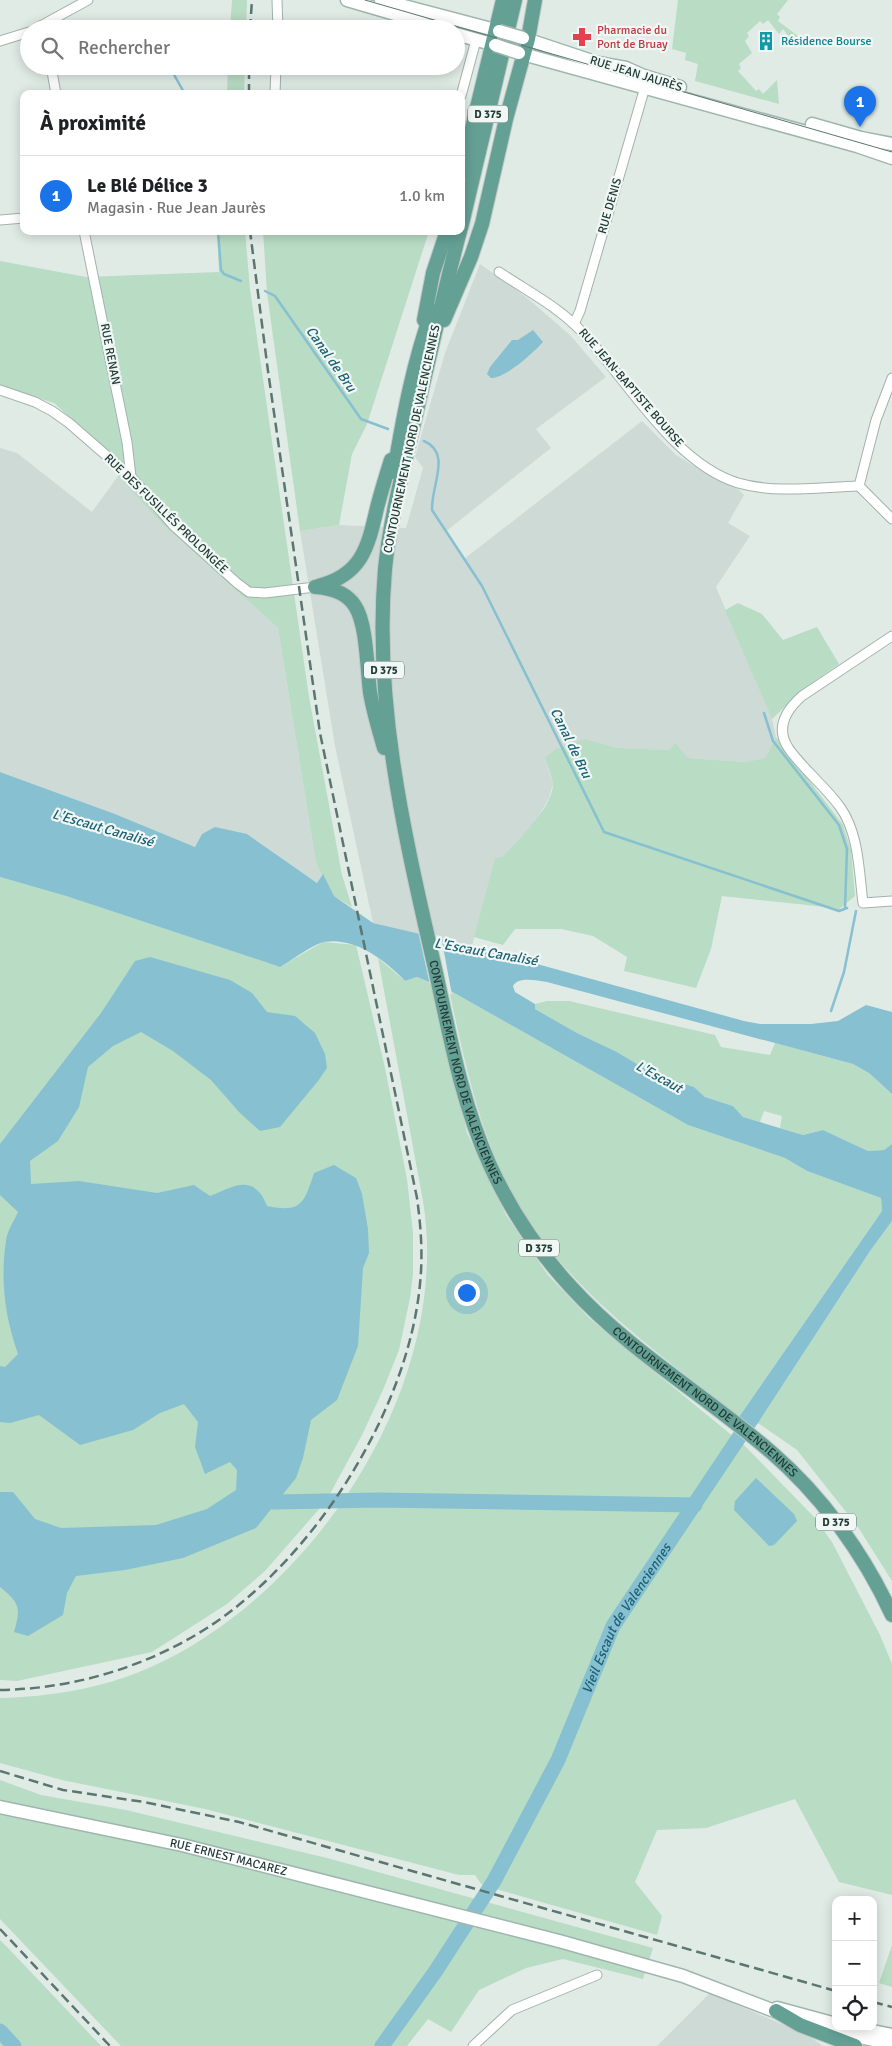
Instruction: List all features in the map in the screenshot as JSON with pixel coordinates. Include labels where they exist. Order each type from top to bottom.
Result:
[{"type":"main road","points":[[347,0],[416,20]]},
{"type":"main road","name":"RUE JEAN JAURÈS","points":[[381,0],[458,20]]},
{"type":"main road","points":[[465,158],[503,0]]},
{"type":"main road","name":"D 375","points":[[465,211],[515,0]]},
{"type":"main road","points":[[431,348],[476,243],[535,0]]},
{"type":"main road","name":"RUE JEAN JAURÈS","points":[[465,22],[526,38],[591,60],[626,68],[650,78],[859,137],[892,144]]},
{"type":"main road","name":"RUE JEAN JAURÈS","points":[[465,37],[857,146],[892,158]]},
{"type":"main road","points":[[315,587],[332,582],[347,573],[356,566],[365,553],[405,408],[418,354],[431,282],[446,235]]},
{"type":"main road","name":"CONTOURNEMENT NORD DE VALENCIENNES","points":[[459,235],[431,348],[389,540],[384,591],[384,678],[388,729],[422,914],[467,1104],[484,1152],[508,1200],[540,1250],[574,1291],[608,1324],[761,1444],[791,1470],[837,1524],[869,1570],[892,1615]]},
{"type":"main road","points":[[418,354],[432,310],[455,252]]},
{"type":"main road","points":[[389,540],[390,497],[405,408]]},
{"type":"main road","points":[[315,587],[328,588],[344,595],[354,604],[360,615],[374,715],[400,800]]},
{"type":"main road","name":"RUE ERNEST MACAREZ","points":[[0,1807],[182,1845],[498,1925],[666,1971],[746,1999]]},
{"type":"main road","points":[[746,1999],[833,2032],[892,2044]]},
{"type":"main road","points":[[746,1999],[832,2023]]},
{"type":"main road","points":[[776,2011],[800,2025],[855,2046]]},
{"type":"main road","points":[[872,2031],[892,2035]]},
{"type":"street","points":[[56,20],[88,0]]},
{"type":"street","points":[[277,0],[278,20]]},
{"type":"street","points":[[0,40],[20,34]]},
{"type":"street","points":[[463,90],[476,40]]},
{"type":"street","points":[[53,75],[55,90]]},
{"type":"street","points":[[275,90],[276,75]]},
{"type":"street","name":"RUE DENIS","points":[[574,324],[580,311],[645,87]]},
{"type":"street","points":[[0,220],[20,218]]},
{"type":"street","name":"RUE RENAN","points":[[85,235],[127,442],[131,477]]},
{"type":"street","name":"RUE JEAN-BAPTISTE BOURSE","points":[[499,272],[574,324],[660,426],[694,458],[715,473],[740,483],[760,487],[859,486]]},
{"type":"street","points":[[892,378],[876,420],[859,486],[892,519]]},
{"type":"street","name":"RUE DES FUSILLÉS PROLONGÉE","points":[[0,390],[28,399],[52,411],[131,477],[174,526],[249,592],[265,593],[315,587]]},
{"type":"street","points":[[892,636],[802,696],[790,708],[782,723],[783,736],[789,749],[839,805],[846,816],[855,846],[863,903],[892,901]]},
{"type":"street","points":[[473,2046],[512,2010],[597,1975]]},
{"type":"shaded area","points":[[480,264],[526,297],[571,336],[606,377],[536,429],[551,448],[445,532],[464,559],[642,421],[676,455],[739,490],[744,495],[728,523],[750,536],[716,587],[772,719],[776,737],[765,758],[745,762],[688,758],[670,750],[618,748],[585,739],[545,758],[553,784],[549,798],[535,822],[502,857],[495,859],[472,946],[373,923],[335,746],[300,531],[339,525],[406,528],[423,468],[415,457],[445,353]]},
{"type":"shaded area","points":[[0,448],[17,453],[92,512],[118,476],[161,523],[278,628],[316,863],[323,874],[317,883],[247,834],[202,834],[195,847],[115,814],[0,772]]},
{"type":"shaded area","points":[[710,1993],[809,2036],[823,2046],[657,2046]]},
{"type":"green space","points":[[232,0],[247,0],[246,20],[231,20]]},
{"type":"green space","points":[[678,0],[788,0],[777,14],[780,17],[778,21],[798,36],[793,42],[783,29],[779,34],[768,20],[763,24],[760,21],[747,33],[749,36],[745,41],[752,53],[739,64],[741,68],[738,71],[756,91],[759,89],[763,94],[777,80],[779,104],[695,81],[698,64],[685,60],[686,53],[672,49]]},
{"type":"green space","points":[[228,75],[245,75],[244,90],[227,90]]},
{"type":"green space","points":[[217,235],[245,235],[250,289],[309,697],[342,875],[352,907],[334,896],[316,863],[278,628],[161,523],[118,476],[119,462],[54,403],[0,386],[0,261],[86,277],[219,272]]},
{"type":"green space","points":[[263,235],[428,235],[367,424],[352,454],[339,525],[300,531],[267,293]]},
{"type":"green space","points":[[738,603],[762,614],[783,640],[817,627],[839,664],[806,687],[772,719],[725,610]]},
{"type":"green space","points":[[776,737],[843,825],[851,850],[855,896],[837,911],[835,908],[722,896],[711,949],[696,988],[624,971],[627,957],[593,936],[561,929],[515,929],[503,945],[474,937],[495,858],[502,857],[525,833],[547,803],[553,784],[545,758],[556,749],[585,739],[618,748],[670,750],[675,743],[688,758],[745,762],[765,758]]},
{"type":"green space","points":[[0,877],[66,896],[280,967],[323,942],[356,945],[385,1068],[407,1179],[413,1233],[413,1274],[410,1298],[399,1350],[383,1390],[362,1435],[331,1492],[320,1508],[265,1571],[227,1604],[152,1652],[17,1681],[0,1680]]},
{"type":"green space","points":[[378,958],[405,981],[417,977],[436,985],[467,1133],[506,1215],[548,1275],[589,1318],[746,1447],[815,1518],[832,1542],[880,1635],[892,1664],[892,1895],[839,1882],[795,1799],[706,1828],[657,1830],[635,1882],[662,1916],[657,1935],[482,1885],[475,1875],[459,1875],[205,1809],[62,1780],[0,1763],[0,1698],[38,1696],[77,1690],[115,1681],[151,1667],[211,1633],[267,1589],[317,1535],[360,1475],[393,1409],[416,1340],[427,1270],[423,1201]]},
{"type":"green space","points":[[449,990],[688,1125],[785,1158],[807,1171],[881,1198],[882,1211],[739,1417],[640,1339],[608,1311],[550,1250],[525,1216],[505,1179],[478,1110]]},
{"type":"green space","points":[[547,1001],[569,1001],[715,1035],[721,1047],[770,1055],[775,1043],[853,1064],[869,1073],[892,1094],[892,1144],[884,1150],[868,1151],[823,1130],[803,1135],[780,1128],[782,1116],[764,1111],[760,1122],[743,1117],[733,1106],[705,1097],[694,1087],[652,1073],[617,1052],[577,1033],[535,1009],[535,1004]]},
{"type":"green space","points":[[892,1221],[892,1581],[858,1527],[797,1450],[758,1423],[870,1251]]},
{"type":"green space","points":[[0,1780],[41,1795],[126,1810],[327,1858],[653,1948],[643,1979],[563,1959],[526,1968],[479,1990],[451,2032],[428,2019],[407,2046],[121,2046],[0,1919]]},
{"type":"green space","points":[[0,1940],[10,1950],[101,2046],[0,2046]]},
{"type":"green space","points":[[892,1945],[892,1987],[879,1983]]},
{"type":"water","points":[[533,330],[543,342],[511,370],[491,378],[487,374],[490,367],[512,340],[518,340]]},
{"type":"water","points":[[0,772],[115,814],[195,847],[202,834],[215,827],[247,834],[317,883],[323,874],[334,896],[373,923],[472,946],[760,1024],[811,1024],[838,1021],[866,1005],[892,1012],[892,1094],[869,1073],[853,1064],[547,982],[523,980],[513,986],[515,992],[535,1004],[535,1009],[577,1033],[617,1052],[652,1073],[694,1087],[705,1097],[733,1106],[743,1117],[803,1135],[823,1130],[868,1151],[884,1150],[892,1144],[892,1221],[870,1251],[758,1423],[754,1427],[739,1417],[882,1211],[881,1198],[807,1171],[785,1158],[688,1125],[449,990],[417,977],[405,981],[379,958],[358,947],[336,941],[320,943],[280,967],[66,896],[0,877]]},
{"type":"water","points":[[150,957],[230,980],[252,993],[267,1012],[295,1016],[315,1033],[325,1054],[327,1068],[280,1127],[260,1131],[239,1112],[211,1080],[173,1051],[141,1032],[113,1046],[88,1067],[79,1107],[58,1141],[30,1161],[31,1184],[79,1181],[157,1193],[194,1185],[210,1196],[235,1186],[248,1185],[259,1192],[267,1206],[287,1208],[300,1204],[304,1199],[314,1173],[334,1165],[356,1178],[362,1194],[368,1229],[369,1253],[363,1268],[358,1346],[337,1400],[311,1420],[303,1458],[296,1478],[256,1528],[183,1558],[125,1570],[76,1576],[67,1593],[63,1615],[28,1636],[14,1632],[18,1617],[17,1606],[12,1597],[0,1587],[0,1492],[13,1492],[35,1519],[61,1528],[156,1525],[207,1509],[236,1490],[237,1470],[230,1462],[205,1474],[195,1447],[198,1422],[184,1404],[160,1413],[133,1430],[80,1445],[39,1415],[10,1423],[0,1422],[0,1366],[5,1367],[18,1354],[5,1298],[4,1256],[9,1230],[18,1212],[0,1195],[0,1144],[101,1013],[135,961]]},
{"type":"water","points":[[756,1478],[794,1514],[797,1521],[774,1545],[769,1546],[734,1510],[735,1501]]},
{"type":"pier","points":[[418,931],[441,936],[452,995],[430,985]]},
{"type":"waterway","name":"Canal de Bru","points":[[174,75],[183,90]]},
{"type":"waterway","name":"Canal de Bru","points":[[218,235],[221,270],[224,274],[241,281]]},
{"type":"waterway","name":"Canal de Bru","points":[[265,291],[275,296],[361,419],[388,429]]},
{"type":"waterway","name":"Canal de Bru","points":[[424,441],[432,446],[437,453],[439,462],[432,510],[482,586],[604,832],[839,911],[847,908]]},
{"type":"waterway","name":"Canal de Bru","points":[[764,713],[773,741],[839,825],[847,849],[845,908]]},
{"type":"waterway","points":[[831,1011],[844,972],[856,911]]},
{"type":"waterway","name":"Vieil Escaut de Valenciennes","points":[[382,2046],[435,1972],[494,1881],[558,1760],[613,1626],[752,1418]]},
{"type":"waterway","points":[[274,1502],[378,1500],[695,1505]]},
{"type":"waterway","points":[[0,2031],[14,2046]]},
{"type":"tram line","points":[[365,0],[434,20]]},
{"type":"tram line","points":[[465,29],[892,152]]},
{"type":"railway","points":[[251,20],[252,0]]},
{"type":"railway","points":[[249,75],[249,90]]},
{"type":"railway","points":[[0,1690],[27,1689],[81,1680],[134,1664],[184,1642],[207,1628],[246,1599],[284,1563],[318,1522],[349,1478],[376,1430],[397,1382],[412,1332],[420,1284],[421,1262],[417,1198],[320,733],[251,235]]},
{"type":"railway","points":[[0,1771],[63,1790],[144,1802],[239,1822],[832,1990]]},
{"type":"railway","points":[[0,1929],[110,2046]]},
{"type":"railway","points":[[877,2003],[892,2007]]},
{"type":"place","name":"Pharmacie du Pont de Bruay","points":[[582,37]]},
{"type":"place","name":"Résidence Bourse","points":[[766,41]]},
{"type":"place","name":"Le Blé Délice 3","points":[[860,127]]},
{"type":"water label","name":"L'Escaut Canalisé","points":[[103,828]]},
{"type":"water label","name":"L'Escaut Canalisé","points":[[486,952]]},
{"type":"water label","name":"L'Escaut","points":[[659,1077]]}]
